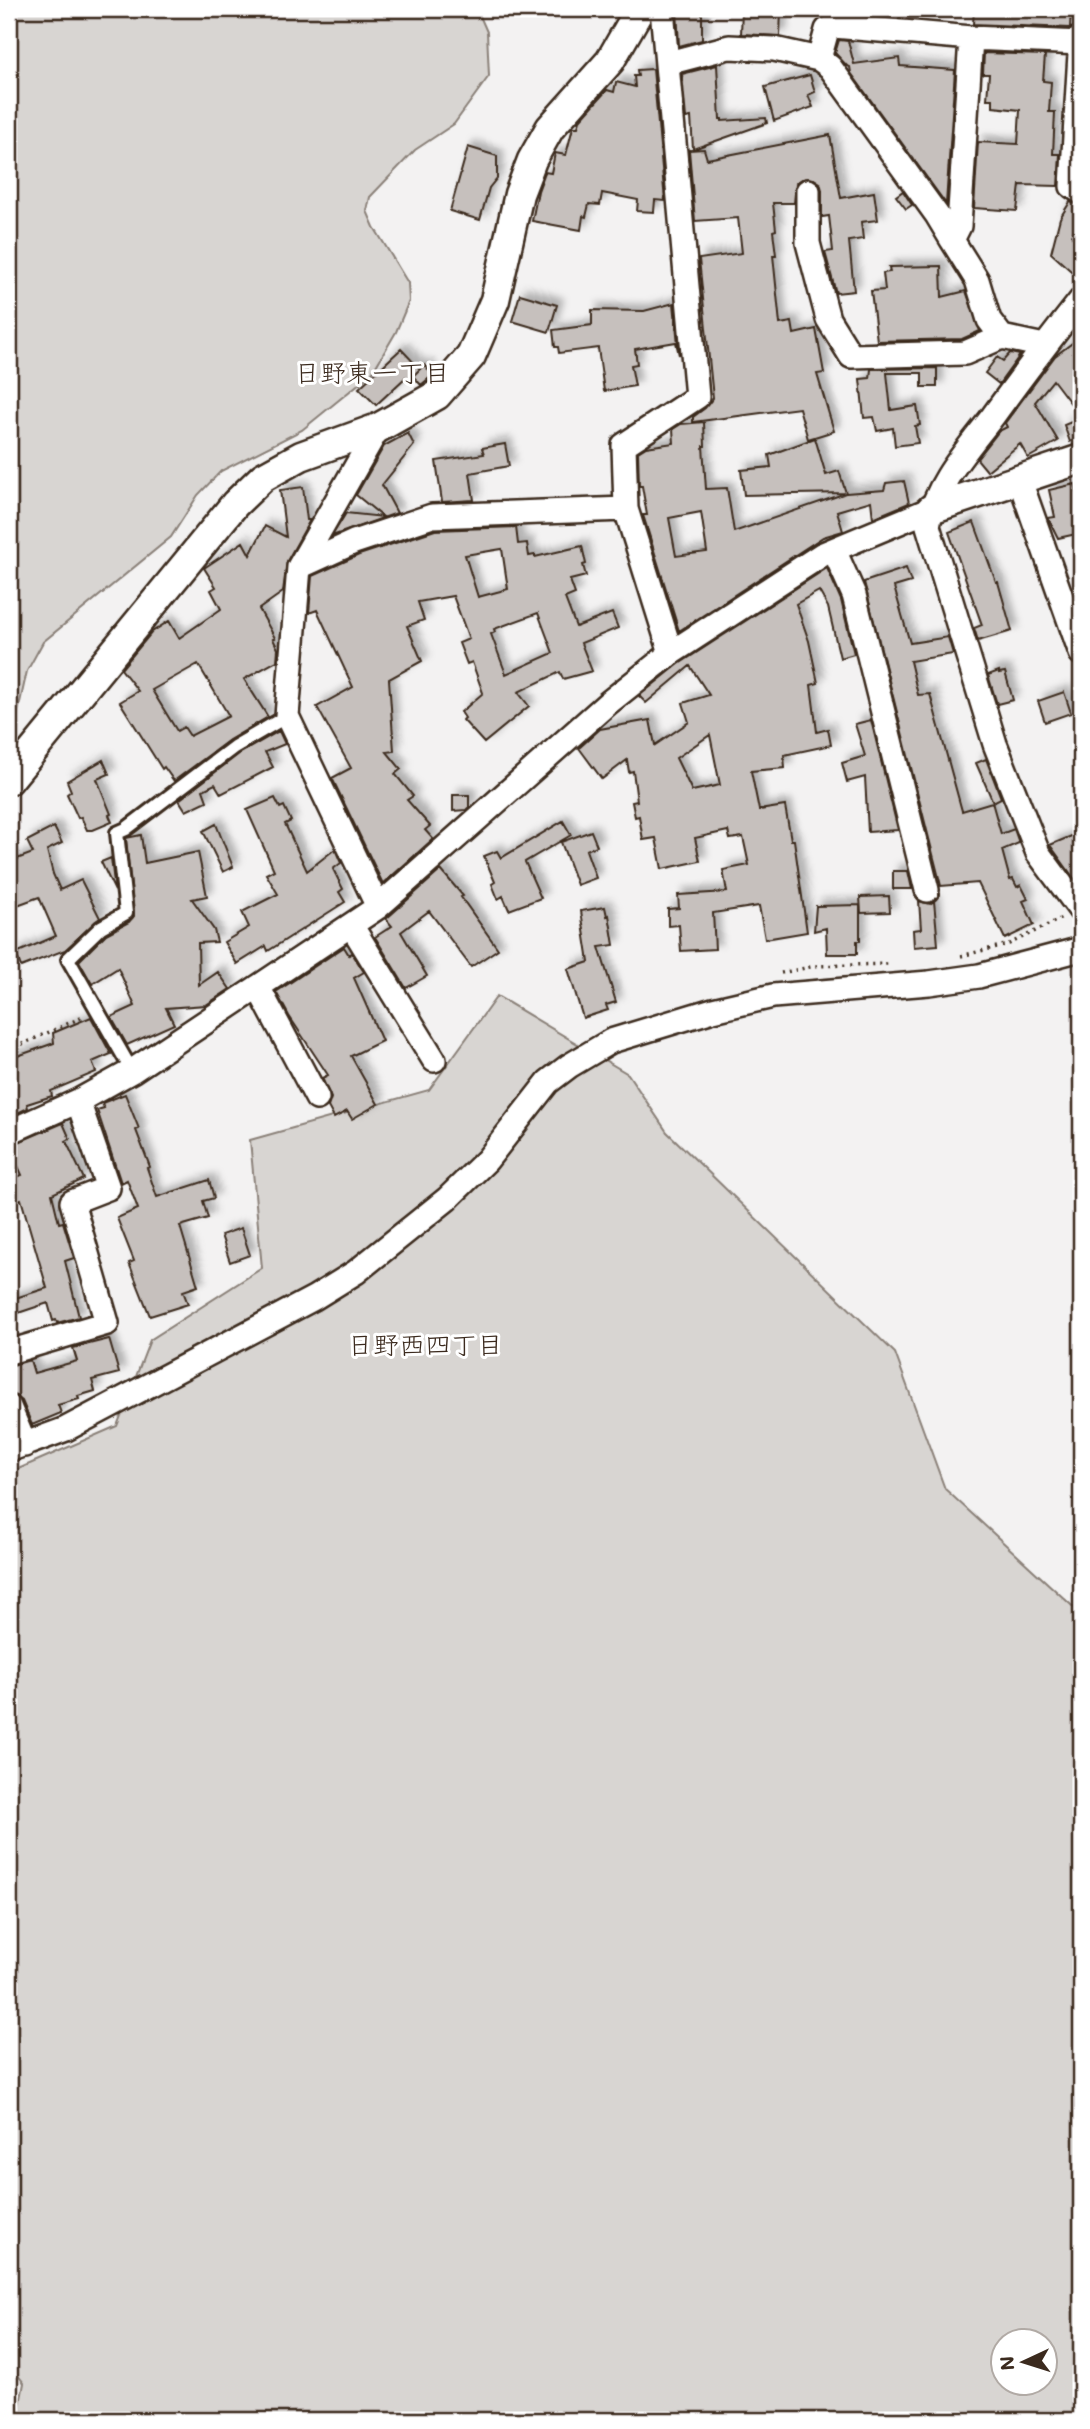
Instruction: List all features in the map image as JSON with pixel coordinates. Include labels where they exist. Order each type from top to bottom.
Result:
[{"type":"street","points":[[9,780],[235,504],[263,477],[301,456],[378,428],[437,395],[471,356],[495,300],[519,194],[533,160],[550,128],[610,61],[640,9]]},
{"type":"street","points":[[662,9],[697,397],[624,445],[626,509],[671,653]]},
{"type":"street","points":[[819,60],[827,30],[857,18],[971,38],[1081,43]]},
{"type":"street","points":[[1081,37],[1072,186],[1081,192]]},
{"type":"street","points":[[952,240],[959,226],[971,38]]},
{"type":"street","points":[[668,63],[729,47],[774,49],[819,60],[830,67],[937,215],[977,279],[989,320],[1002,337]]},
{"type":"street","points":[[808,191],[808,243],[828,319],[851,356],[965,353],[1002,337],[1044,346]]},
{"type":"street","points":[[1081,302],[1044,346],[947,477],[931,509],[928,526],[995,744],[1038,853],[1081,911]]},
{"type":"street","points":[[378,428],[299,566],[287,716],[378,906]]},
{"type":"street","points":[[9,1132],[78,1101],[132,1071],[378,906],[608,703],[671,653],[823,554],[931,509],[1081,459]]},
{"type":"street","points":[[1019,478],[1081,653]]},
{"type":"street","points":[[299,566],[354,542],[432,516],[626,509]]},
{"type":"street","points":[[834,550],[854,595],[927,890]]},
{"type":"street","points":[[351,925],[434,1060]]},
{"type":"street","points":[[9,1407],[17,1448],[66,1429],[314,1298],[356,1272],[447,1199],[487,1160],[548,1082],[611,1041],[713,1010],[773,996],[929,983],[979,976],[1081,949]]},
{"type":"street","points":[[258,987],[317,1098]]},
{"type":"street","points":[[9,1352],[107,1323],[72,1202],[108,1188],[78,1101]]},
{"type":"lane","points":[[132,1071],[68,959],[101,927],[126,913],[117,833],[126,829],[234,747],[287,716]]},
{"type":"path","points":[[9,1050],[97,1011]]},
{"type":"shaded area","points":[[9,9],[477,9],[487,32],[489,76],[454,124],[415,150],[370,197],[367,211],[408,283],[409,301],[396,332],[372,373],[302,430],[221,471],[198,495],[171,537],[43,642],[27,671],[17,716],[9,729]]},
{"type":"shaded area","points":[[497,996],[628,1074],[667,1132],[895,1353],[945,1489],[1081,1614],[1081,2420],[17,2420],[24,2383],[9,2364],[9,1473],[117,1426],[150,1340],[262,1268],[250,1140],[429,1090]]},
{"type":"building","points":[[677,9],[702,9],[702,40],[679,46]]},
{"type":"building","points":[[742,9],[781,10],[780,36],[741,34]]},
{"type":"building","points":[[974,9],[1071,9],[1070,28],[973,24]]},
{"type":"building","points":[[839,40],[848,41],[854,64],[899,58],[900,66],[955,70],[946,204],[851,73],[850,67],[835,53]]},
{"type":"building","points":[[984,53],[1045,55],[1043,81],[1051,82],[1049,112],[1055,112],[1053,154],[1060,154],[1058,186],[1020,185],[1017,211],[974,208],[978,142],[1018,144],[1020,110],[993,107],[993,99],[987,99],[989,74],[983,74]]},
{"type":"building","points":[[717,65],[720,119],[766,118],[767,123],[693,149],[691,117],[686,118],[682,74]]},
{"type":"building","points":[[653,69],[665,201],[655,200],[654,212],[637,211],[638,200],[602,193],[600,205],[589,204],[586,217],[583,216],[581,230],[532,221],[545,172],[551,173],[555,153],[566,155],[573,127],[578,127],[580,120],[607,90],[614,92],[616,82],[635,87],[634,76],[638,76],[637,70]]},
{"type":"building","points":[[810,75],[815,92],[808,95],[813,107],[774,121],[765,87]]},
{"type":"building","points":[[830,135],[841,198],[874,192],[878,220],[861,222],[863,239],[849,241],[854,291],[836,293],[825,252],[833,251],[829,216],[822,217],[822,190],[820,183],[814,179],[802,179],[796,183],[794,203],[773,203],[776,255],[773,255],[780,324],[792,322],[794,334],[816,329],[824,373],[817,374],[834,431],[808,439],[799,408],[693,422],[693,417],[713,398],[699,259],[742,253],[738,218],[695,221],[689,150],[704,149],[707,159]]},
{"type":"building","points":[[468,147],[497,156],[497,178],[489,188],[480,220],[450,211]]},
{"type":"building","points":[[903,191],[912,205],[906,209],[896,196]]},
{"type":"building","points":[[1070,202],[1081,206],[1072,237],[1081,244],[1081,280],[1051,253],[1060,218]]},
{"type":"building","points":[[941,266],[942,297],[966,291],[980,331],[962,339],[877,341],[871,291],[885,290],[883,273],[890,272],[889,267]]},
{"type":"building","points":[[520,294],[557,305],[549,332],[512,321]]},
{"type":"building","points":[[674,303],[679,355],[676,342],[635,349],[637,364],[631,365],[635,386],[604,391],[598,348],[559,353],[558,347],[555,347],[553,330],[592,325],[592,310],[644,311]]},
{"type":"building","points":[[1075,341],[1081,350],[1081,417],[1053,380],[1035,402],[1058,441],[1028,458],[1020,444],[987,471],[977,459],[999,431],[1007,427],[1005,423],[1055,356]]},
{"type":"building","points":[[401,349],[420,369],[409,380],[406,377],[376,405],[359,388]]},
{"type":"building","points":[[1010,353],[1020,355],[999,384],[985,373],[997,357],[1003,361]]},
{"type":"building","points":[[424,365],[433,375],[421,385],[413,376]]},
{"type":"building","points":[[937,368],[937,387],[922,387],[922,373],[887,373],[891,410],[917,406],[920,425],[915,426],[918,443],[895,446],[893,428],[877,431],[874,417],[864,418],[860,379],[870,378],[871,369]]},
{"type":"building","points":[[1081,418],[1081,437],[1070,442],[1064,425]]},
{"type":"building","points":[[704,422],[706,489],[727,488],[734,532],[846,493],[884,490],[886,483],[904,481],[909,503],[873,518],[871,501],[837,511],[843,531],[823,537],[679,631],[643,515],[647,515],[642,486],[639,486],[638,452],[646,447],[674,443],[673,429],[681,424]],"holes":[[[701,512],[707,552],[676,556],[669,518]]]},
{"type":"building","points":[[408,433],[414,445],[382,485],[397,513],[332,536],[346,513],[383,517],[356,495],[384,446]]},
{"type":"building","points":[[815,438],[826,475],[839,471],[846,493],[744,495],[741,470],[771,467],[769,455]]},
{"type":"building","points":[[505,444],[509,466],[470,473],[474,500],[442,502],[436,461],[484,454],[482,448]]},
{"type":"building","points":[[1075,484],[1081,533],[1058,538],[1048,518],[1055,517],[1049,490]]},
{"type":"building","points":[[303,487],[307,520],[310,520],[287,561],[283,592],[259,609],[275,638],[277,661],[244,679],[268,717],[229,740],[174,781],[164,767],[162,769],[120,702],[138,691],[121,669],[152,632],[169,621],[179,638],[221,609],[211,590],[216,587],[204,568],[243,542],[250,555],[265,526],[286,537],[280,490]],"holes":[[[198,664],[229,716],[190,736],[184,727],[177,731],[152,690]]]},
{"type":"building","points":[[974,522],[998,582],[1012,631],[978,641],[974,628],[982,625],[949,532]]},
{"type":"building","points":[[516,527],[518,544],[527,543],[529,556],[535,557],[582,546],[586,576],[570,580],[575,594],[565,598],[576,627],[612,613],[618,628],[581,643],[592,671],[563,679],[560,672],[518,692],[529,706],[484,743],[463,720],[465,718],[461,712],[483,693],[472,662],[467,664],[459,643],[469,639],[453,596],[418,602],[424,620],[407,626],[422,661],[389,679],[394,751],[387,752],[401,769],[395,774],[413,796],[407,800],[430,826],[425,830],[433,839],[383,884],[332,778],[351,768],[317,707],[353,687],[317,610],[309,613],[312,576],[359,555],[435,530]],"holes":[[[502,549],[508,589],[478,597],[465,555]],[[538,613],[553,653],[506,674],[491,634],[495,632],[494,629]]]},
{"type":"building","points":[[827,568],[841,600],[854,654],[840,658],[828,607],[819,591],[796,604],[809,641],[818,683],[811,685],[817,732],[828,729],[831,745],[784,755],[785,768],[751,771],[759,810],[785,806],[791,840],[794,840],[807,932],[765,939],[759,906],[713,913],[715,949],[681,951],[679,925],[668,926],[668,909],[679,908],[678,895],[727,892],[723,870],[749,865],[743,837],[730,839],[728,831],[695,838],[700,861],[662,869],[656,838],[643,840],[639,816],[635,817],[632,802],[637,801],[633,771],[629,772],[627,760],[602,779],[579,748],[600,729],[650,720],[655,745],[689,722],[683,703],[709,695],[690,666],[646,703],[639,696],[679,664]],"holes":[[[710,735],[720,785],[692,791],[676,758]]]},
{"type":"building","points":[[906,568],[911,582],[894,587],[910,643],[948,637],[953,654],[910,661],[918,695],[930,694],[962,811],[992,802],[1001,834],[1014,829],[1019,843],[1002,850],[1010,880],[1013,879],[1017,887],[1021,885],[1028,899],[1023,901],[1034,925],[1005,939],[978,883],[941,886],[864,582]]},
{"type":"building","points":[[1005,672],[1013,700],[997,704],[988,675]]},
{"type":"building","points":[[1064,692],[1071,713],[1045,722],[1038,701]]},
{"type":"building","points":[[871,720],[898,830],[868,832],[865,777],[847,782],[842,763],[865,756],[855,724]]},
{"type":"building","points":[[279,731],[285,744],[265,752],[273,767],[221,794],[215,784],[203,790],[207,801],[186,811],[179,800],[239,754]]},
{"type":"building","points":[[986,759],[1001,798],[993,802],[976,763]]},
{"type":"building","points":[[103,760],[109,774],[97,779],[112,822],[87,830],[67,794],[71,791],[67,781]]},
{"type":"building","points":[[453,795],[469,795],[469,807],[466,810],[453,811]]},
{"type":"building","points":[[275,798],[280,808],[284,806],[291,821],[285,824],[307,871],[335,849],[341,863],[333,869],[343,889],[339,892],[345,902],[268,951],[266,946],[237,964],[224,942],[249,927],[242,912],[278,894],[266,874],[274,870],[247,810]]},
{"type":"building","points":[[563,821],[571,835],[525,862],[541,898],[509,910],[503,896],[498,899],[492,884],[495,882],[484,856],[497,851],[501,858]]},
{"type":"building","points":[[216,824],[233,867],[223,872],[203,831]]},
{"type":"building","points":[[54,827],[62,843],[47,850],[60,890],[81,880],[100,918],[65,950],[21,967],[16,953],[56,936],[39,897],[9,908],[9,862],[33,853],[27,841]]},
{"type":"building","points":[[591,831],[597,846],[586,850],[596,878],[577,885],[561,842]]},
{"type":"building","points":[[1081,832],[1081,888],[1050,845]]},
{"type":"building","points":[[141,835],[145,863],[198,852],[207,896],[192,899],[214,930],[217,942],[198,943],[199,985],[218,972],[230,989],[206,1005],[166,1008],[174,1024],[127,1045],[111,1017],[135,1006],[118,968],[92,984],[79,961],[106,934],[129,922],[134,916],[126,838]]},
{"type":"building","points":[[111,858],[115,891],[101,862]]},
{"type":"building","points":[[441,870],[463,896],[461,897],[498,949],[471,967],[429,911],[401,932],[427,976],[406,988],[375,937],[392,926],[386,919]]},
{"type":"building","points":[[893,871],[908,871],[912,889],[893,889]]},
{"type":"building","points":[[889,896],[890,912],[861,913],[860,897]]},
{"type":"building","points":[[919,901],[930,904],[934,901],[938,945],[914,947],[913,930],[921,929]]},
{"type":"building","points":[[860,905],[860,941],[857,941],[857,954],[827,954],[826,928],[814,931],[816,906]]},
{"type":"building","points":[[605,907],[614,945],[599,947],[616,1002],[606,1005],[608,1010],[583,1018],[568,969],[589,962],[581,911]]},
{"type":"building","points":[[344,947],[349,955],[352,953],[364,972],[354,978],[382,1041],[351,1056],[378,1104],[352,1119],[347,1111],[334,1118],[328,1107],[331,1098],[322,1078],[328,1075],[276,992]]},
{"type":"building","points":[[91,1017],[111,1054],[92,1062],[96,1072],[51,1091],[52,1096],[27,1104],[28,1108],[9,1117],[9,1059],[54,1043],[53,1033]]},
{"type":"building","points":[[125,1094],[139,1129],[136,1130],[150,1167],[147,1168],[157,1197],[209,1180],[214,1198],[203,1201],[208,1218],[180,1226],[198,1286],[183,1291],[188,1304],[150,1316],[129,1263],[134,1261],[117,1218],[138,1209],[127,1180],[121,1183],[97,1110],[104,1108],[102,1103]]},
{"type":"building","points":[[63,1123],[70,1139],[66,1141],[84,1179],[52,1194],[59,1223],[63,1222],[74,1258],[65,1261],[79,1317],[57,1323],[56,1320],[53,1321],[48,1303],[9,1316],[9,1300],[47,1288],[21,1199],[13,1202],[9,1191],[9,1180],[22,1175],[9,1146]]},
{"type":"building","points":[[241,1228],[250,1255],[230,1262],[221,1235]]},
{"type":"building","points":[[109,1339],[119,1373],[92,1380],[95,1391],[58,1405],[61,1413],[32,1425],[22,1401],[9,1391],[9,1366],[30,1360],[34,1373],[77,1361],[73,1348]]},
{"type":"district","name":"日野東一丁目","points":[[372,373]]},
{"type":"district","name":"日野西四丁目","points":[[425,1345]]}]
